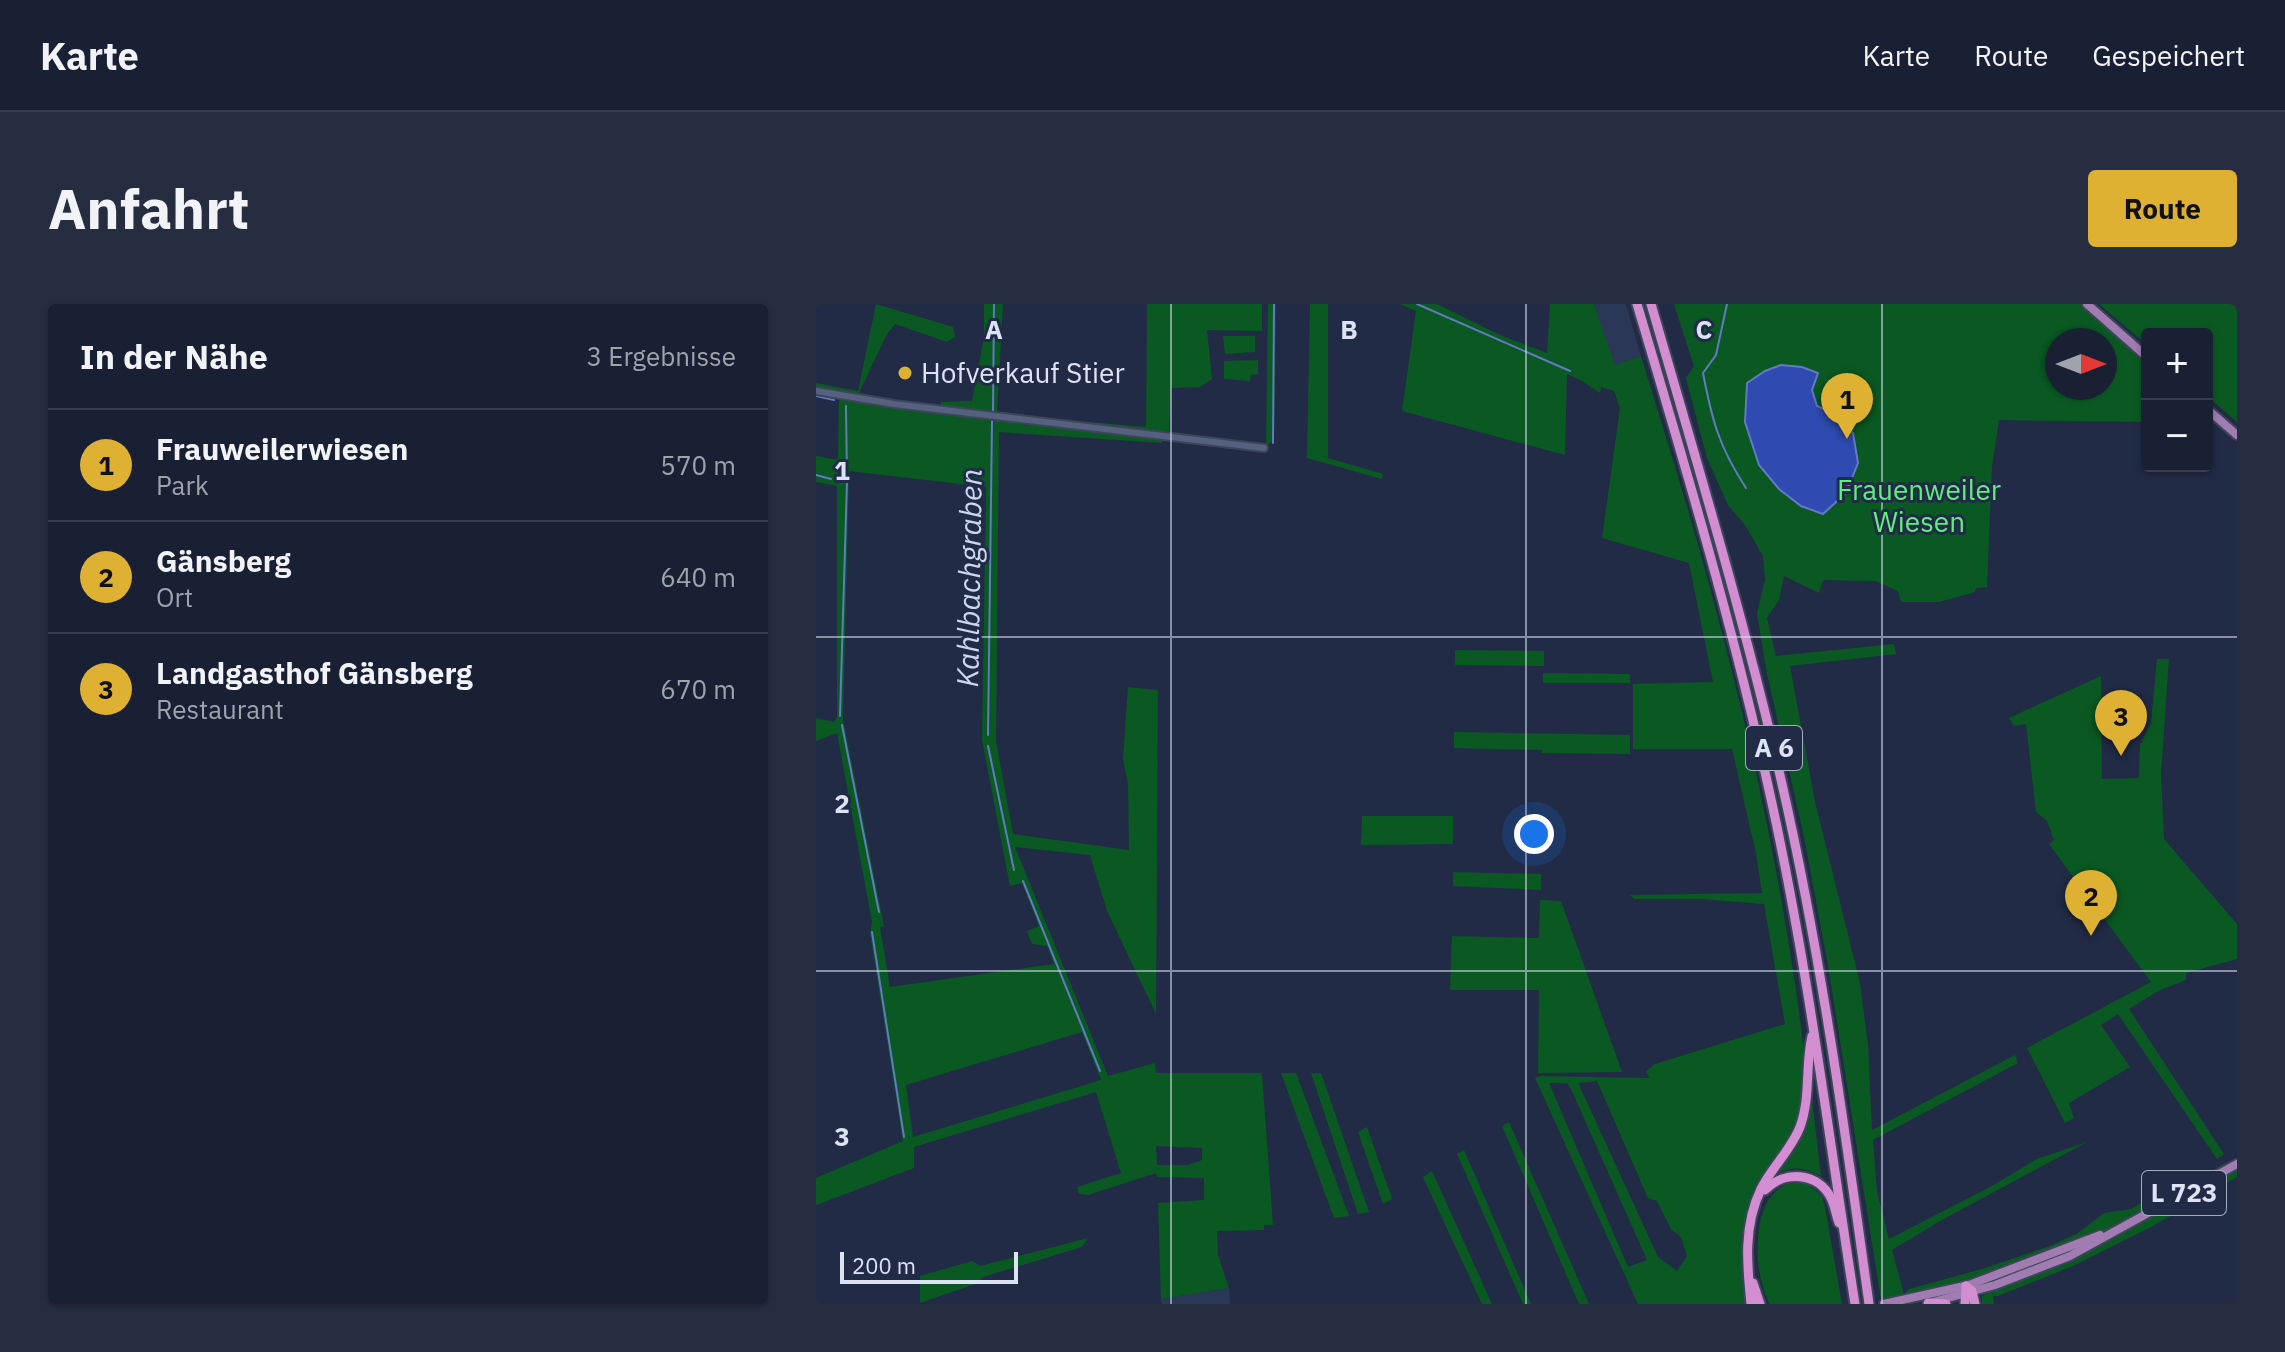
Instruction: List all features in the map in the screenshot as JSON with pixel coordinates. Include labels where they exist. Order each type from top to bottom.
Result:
[{"type":"highway","name":"A 6","points":[[1637,304],[1696,506],[1759,747],[1814,1028],[1855,1299]]},
{"type":"highway","name":"A 6","points":[[1651,304],[1743,625],[1783,787],[1828,1030],[1869,1304]]},
{"type":"highway","points":[[1751,1304],[1747,1237],[1758,1198],[1799,1128],[1808,1090],[1809,1049],[1814,1028]]},
{"type":"highway","points":[[1758,1198],[1771,1184],[1782,1178],[1809,1178],[1833,1201],[1848,1252]]},
{"type":"highway","points":[[1747,1268],[1760,1304]]},
{"type":"highway","points":[[1967,1294],[1975,1304]]},
{"type":"highway","points":[[1926,1304],[1946,1304]]},
{"type":"main road","points":[[2087,304],[2141,352]]},
{"type":"main road","points":[[2213,414],[2237,435]]},
{"type":"main road","name":"L 723","points":[[1926,1304],[1967,1294],[2047,1266],[2131,1224],[2237,1164]]},
{"type":"main road","name":"L 723","points":[[1884,1304],[1952,1289],[1967,1294]]},
{"type":"street","points":[[816,391],[894,404],[1264,448]]},
{"type":"shaded area","points":[[1594,304],[1626,304],[1641,356],[1615,366]]},
{"type":"shaded area","points":[[1229,1288],[1230,1304],[1162,1304],[1161,1299]]},
{"type":"green space","points":[[876,304],[953,327],[955,337],[947,342],[895,324],[887,334],[857,397],[940,408],[941,402],[972,401],[984,337],[984,304],[1003,304],[997,414],[1146,427],[1147,304],[1262,304],[1262,331],[1207,330],[1212,379],[1200,387],[1171,388],[1169,433],[1162,432],[1162,443],[999,432],[996,741],[1013,834],[1129,850],[1128,784],[1123,759],[1128,687],[1158,690],[1156,1014],[1107,911],[1090,855],[1015,847],[1108,1076],[1155,1063],[1156,1073],[1262,1073],[1273,1225],[1264,1225],[1264,1230],[1217,1231],[1218,1255],[1229,1288],[1161,1299],[1158,1203],[1204,1200],[1204,1178],[1157,1177],[1156,1173],[1088,1195],[1079,1194],[1077,1187],[1121,1173],[1096,1092],[914,1147],[914,1168],[816,1205],[816,1178],[903,1141],[870,933],[872,922],[837,733],[816,741],[816,718],[834,722],[837,717],[837,486],[816,482],[816,456],[838,460],[839,395],[816,389],[816,383],[858,391]],"holes":[[[849,471],[986,487],[982,740],[1010,886],[1022,883],[1039,926],[1027,931],[1032,944],[1047,946],[1054,964],[890,987],[880,927],[884,926],[843,719]],[[1082,1032],[1101,1080],[913,1137],[906,1085]],[[1156,1146],[1202,1148],[1202,1160],[1188,1165],[1157,1165]]]},
{"type":"green space","points":[[1268,304],[1276,304],[1274,439],[1266,447]]},
{"type":"green space","points":[[1310,304],[1328,304],[1328,458],[1383,474],[1382,479],[1307,458]]},
{"type":"green space","points":[[1400,304],[1437,304],[1500,335],[1547,353],[1550,304],[1594,304],[1615,365],[1641,356],[1692,524],[1744,720],[1773,852],[1804,1052],[1803,1092],[1797,1122],[1756,1191],[1744,1224],[1742,1258],[1748,1304],[1638,1304],[1535,1078],[1649,1078],[1646,1071],[1655,1064],[1785,1024],[1764,904],[1701,899],[1634,899],[1630,895],[1762,893],[1732,749],[1633,749],[1633,684],[1713,682],[1689,563],[1602,538],[1620,408],[1614,391],[1601,387],[1600,393],[1567,374],[1565,455],[1402,411],[1416,311]],"holes":[[[1597,1081],[1648,1198],[1657,1201],[1671,1229],[1681,1237],[1687,1256],[1677,1271],[1658,1257],[1579,1083]],[[1549,1083],[1567,1083],[1571,1089],[1647,1260],[1628,1267]]]},
{"type":"green space","name":"Frauenweiler Wiesen","points":[[1674,304],[2080,304],[2107,328],[2045,328],[2045,400],[2117,400],[2117,337],[2141,358],[2141,422],[1999,420],[1992,467],[1987,587],[1939,602],[1901,602],[1898,591],[1875,581],[1823,580],[1819,593],[1784,576],[1779,600],[1767,618],[1776,656],[1894,644],[1896,654],[1790,666],[1815,802],[1860,983],[1868,1045],[1872,1130],[2015,1055],[2018,1063],[1873,1140],[1877,1191],[1889,1239],[2037,1159],[2087,1142],[1892,1250],[1904,1294],[1909,1289],[2050,1246],[2078,1233],[2104,1213],[2131,1209],[2158,1193],[2162,1202],[2095,1235],[2025,1263],[1954,1284],[1881,1300],[1828,965],[1757,613],[1765,580],[1763,556],[1745,525],[1728,505],[1707,458],[1686,378],[1694,366]]},
{"type":"green space","points":[[2099,304],[2237,304],[2237,422],[2213,401],[2213,328],[2141,328],[2141,340]]},
{"type":"green space","points":[[1223,336],[1255,336],[1255,352],[1225,354]]},
{"type":"green space","points":[[1258,360],[1258,374],[1251,375],[1250,381],[1224,379],[1224,361]]},
{"type":"green space","points":[[1455,650],[1544,651],[1544,666],[1455,665]]},
{"type":"green space","points":[[2157,659],[2169,659],[2161,774],[2164,839],[2237,924],[2237,959],[2186,973],[2186,980],[2160,990],[2129,1009],[2224,1154],[2217,1159],[2118,1014],[2101,1025],[2130,1067],[2069,1103],[2074,1118],[2065,1123],[2027,1048],[2151,982],[2049,844],[2054,840],[2047,821],[2036,812],[2026,724],[2014,726],[2009,718],[2101,676],[2102,779],[2139,778],[2140,745],[2151,723]]},
{"type":"green space","points":[[1543,673],[1630,674],[1630,683],[1543,683]]},
{"type":"green space","points":[[1454,732],[1630,735],[1630,754],[1454,748]]},
{"type":"green space","points":[[1362,816],[1453,816],[1453,844],[1361,845]]},
{"type":"green space","points":[[1453,872],[1541,874],[1541,890],[1453,886]]},
{"type":"green space","points":[[1540,900],[1561,901],[1622,1072],[1538,1073],[1539,990],[1450,990],[1452,936],[1539,938]]},
{"type":"green space","points":[[1281,1073],[1296,1073],[1349,1216],[1334,1218]]},
{"type":"green space","points":[[1311,1073],[1321,1073],[1369,1212],[1358,1214]]},
{"type":"green space","points":[[1812,1099],[1821,1176],[1799,1169],[1788,1169],[1777,1174],[1804,1133]]},
{"type":"green space","points":[[1509,1122],[1589,1304],[1579,1304],[1502,1126]]},
{"type":"green space","points":[[1367,1127],[1392,1199],[1383,1204],[1358,1132]]},
{"type":"green space","points":[[1464,1150],[1531,1304],[1523,1304],[1457,1154]]},
{"type":"green space","points":[[2237,1168],[2237,1177],[2153,1226],[2073,1266],[1993,1296],[1994,1304],[1982,1304],[1982,1296],[1990,1291],[2086,1251]]},
{"type":"green space","points":[[1432,1171],[1492,1304],[1482,1304],[1423,1177]]},
{"type":"green space","points":[[1790,1183],[1807,1183],[1822,1196],[1842,1304],[1770,1304],[1764,1291],[1758,1257],[1761,1220],[1766,1204],[1775,1192]]},
{"type":"green space","points":[[1088,1238],[1082,1247],[983,1277],[978,1283],[920,1303],[920,1276],[972,1261],[980,1266]]},
{"type":"water","points":[[1781,365],[1802,367],[1818,373],[1812,390],[1817,406],[1829,411],[1853,433],[1858,463],[1846,493],[1823,514],[1801,506],[1779,489],[1759,465],[1745,422],[1747,383]]},
{"type":"waterway","name":"Kahlbachgraben","points":[[993,411],[994,304]]},
{"type":"waterway","points":[[1273,443],[1274,304]]},
{"type":"waterway","points":[[1417,304],[1570,371]]},
{"type":"waterway","points":[[1727,304],[1716,355],[1703,373],[1718,433],[1746,488]]},
{"type":"waterway","points":[[816,396],[834,400]]},
{"type":"waterway","points":[[840,716],[847,481],[846,406]]},
{"type":"waterway","name":"Kahlbachgraben","points":[[988,735],[992,421]]},
{"type":"waterway","points":[[816,475],[831,479]]},
{"type":"waterway","points":[[842,725],[879,912]]},
{"type":"waterway","name":"Kahlbachgraben","points":[[988,746],[1014,870]]},
{"type":"waterway","name":"Kahlbachgraben","points":[[1023,881],[1100,1071]]},
{"type":"waterway","points":[[872,932],[904,1137]]},
{"type":"place","name":"Hofverkauf Stier","points":[[905,373]]},
{"type":"place","name":"Frauweilerwiesen","points":[[1847,439]]},
{"type":"place","name":"Landgasthof Gänsberg","points":[[2121,756]]},
{"type":"place","name":"Gänsberg","points":[[2091,936]]}]
